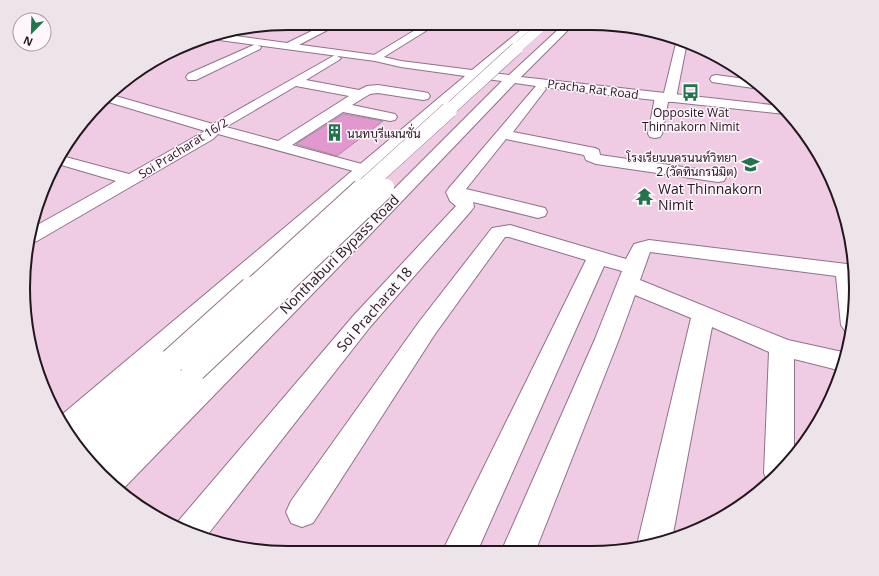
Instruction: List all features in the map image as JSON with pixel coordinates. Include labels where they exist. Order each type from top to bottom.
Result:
[{"type":"main road","points":[[289,46],[322,30]]},
{"type":"main road","points":[[375,58],[422,30]]},
{"type":"main road","points":[[438,97],[474,74],[526,30]]},
{"type":"main road","name":"Nonthaburi Bypass Road","points":[[96,460],[183,365],[538,30]]},
{"type":"main road","name":"Nonthaburi Bypass Road","points":[[81,443],[183,365],[551,30]]},
{"type":"main road","name":"Nonthaburi Bypass Road","points":[[114,478],[352,242],[489,102],[563,30]]},
{"type":"main road","name":"Pracha Rat Road","points":[[227,37],[375,58],[404,64],[513,79],[547,86],[571,87],[776,109]]},
{"type":"main road","name":"Pracha Rat Road","points":[[217,40],[374,63],[404,64]]},
{"type":"main road","points":[[655,134],[680,46]]},
{"type":"main road","points":[[192,77],[256,47]]},
{"type":"main road","points":[[429,67],[467,65],[494,56],[509,61],[530,62],[534,74],[547,86]]},
{"type":"main road","name":"Soi Pracharat 16/2","points":[[36,234],[208,136],[221,124],[296,82],[335,58]]},
{"type":"main road","points":[[70,425],[363,169],[438,97],[447,86],[440,80],[404,64]]},
{"type":"main road","points":[[716,79],[749,83]]},
{"type":"main road","points":[[296,82],[361,94]]},
{"type":"main road","points":[[279,147],[367,90],[378,89],[451,99],[489,102],[547,86]]},
{"type":"main road","points":[[538,212],[455,192],[502,134],[547,86]]},
{"type":"main road","points":[[113,99],[279,147],[363,169]]},
{"type":"main road","points":[[340,107],[390,117]]},
{"type":"main road","points":[[502,134],[589,151],[593,153],[592,157],[596,159],[718,177]]},
{"type":"main road","points":[[64,161],[132,180]]},
{"type":"main road","name":"Soi Pracharat 18","points":[[193,527],[362,321],[465,208],[465,203],[456,197],[455,192]]},
{"type":"main road","points":[[302,512],[427,328],[498,232],[510,230],[598,257],[703,315],[782,347],[838,361]]},
{"type":"main road","points":[[520,546],[631,276],[639,250],[641,248],[649,246],[848,272]]},
{"type":"main road","points":[[462,546],[598,257]]},
{"type":"main road","points":[[656,538],[703,315]]},
{"type":"main road","points":[[779,464],[782,347]]},
{"type":"building","name":"นนทบุรีแมนชั่น","points":[[343,114],[383,121],[337,156],[296,144]]},
{"type":"place","name":"Opposite Wat Thinnakorn Nimit","points":[[691,93]]},
{"type":"place","name":"นนทบุรีแมนชั่น","points":[[334,133]]},
{"type":"place","name":"โรงเรียนนครนนท์วิทยา 2 (วัดทินกรนิมิต)","points":[[750,164]]},
{"type":"place","name":"Wat Thinnakorn Nimit","points":[[645,196]]}]
